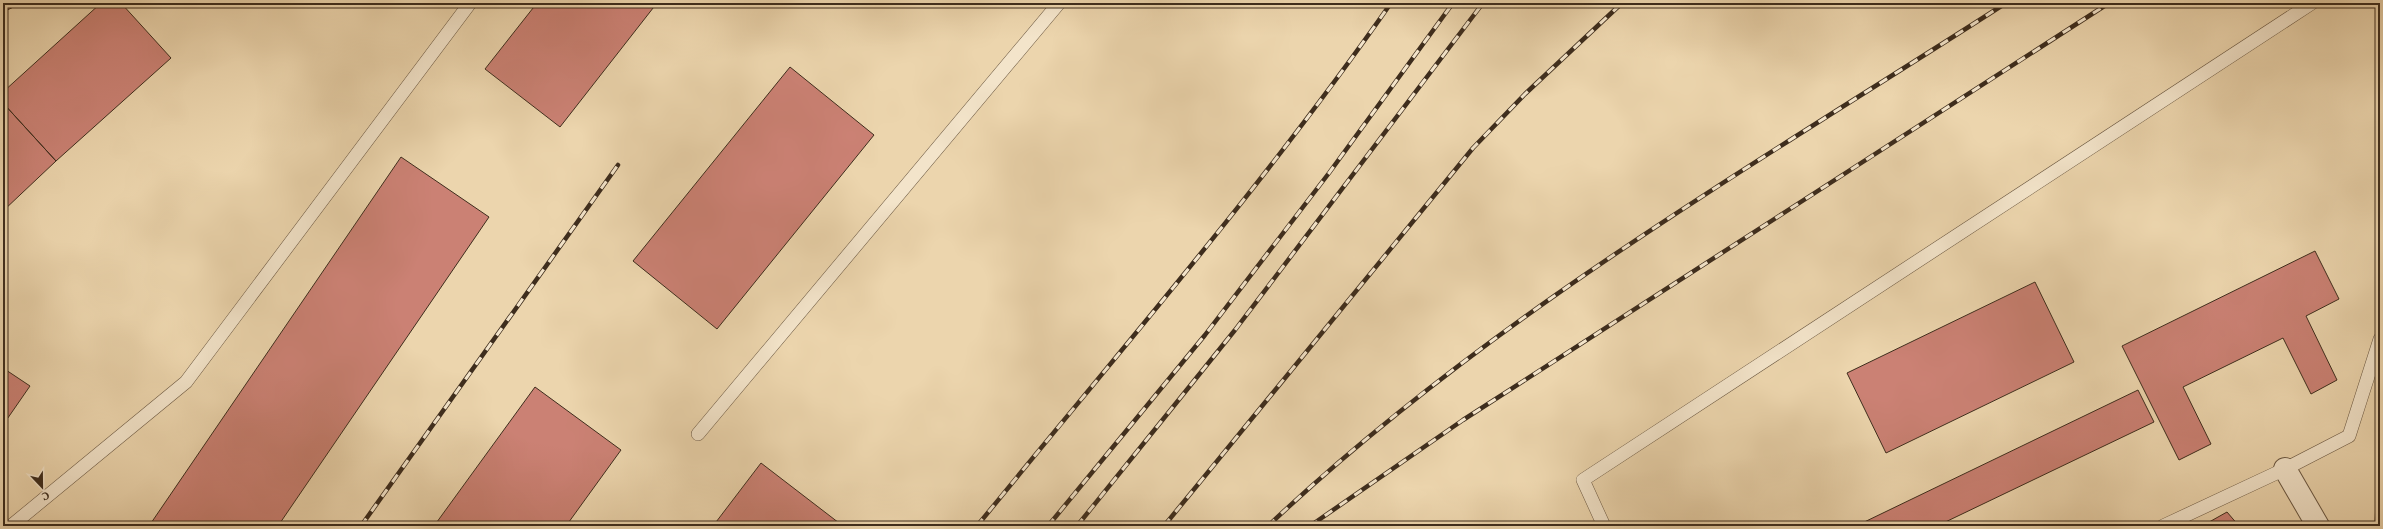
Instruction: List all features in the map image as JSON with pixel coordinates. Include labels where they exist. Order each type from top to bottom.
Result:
[{"type":"street","points":[[2285,469],[2318,526]]},
{"type":"lane","points":[[11,526],[186,382],[470,3]]},
{"type":"lane","points":[[698,434],[1059,3]]},
{"type":"lane","points":[[1604,526],[1582,480],[2312,3]]},
{"type":"lane","points":[[2163,526],[2285,469],[2349,436],[2380,339]]},
{"type":"building","points":[[3,3],[22,3],[3,12]]},
{"type":"building","points":[[101,3],[121,3],[171,58],[56,161],[3,103],[3,92]]},
{"type":"building","points":[[537,3],[657,3],[560,127],[485,69]]},
{"type":"building","points":[[790,67],[874,135],[717,329],[633,261]]},
{"type":"building","points":[[3,103],[56,161],[3,211]]},
{"type":"building","points":[[401,157],[489,217],[278,526],[149,526]]},
{"type":"building","points":[[2315,251],[2339,299],[2306,316],[2337,380],[2311,394],[2283,338],[2183,387],[2211,444],[2179,460],[2122,346]]},
{"type":"building","points":[[2035,282],[2074,362],[1886,453],[1847,373]]},
{"type":"building","points":[[3,368],[30,386],[3,425]]},
{"type":"building","points":[[535,387],[621,450],[566,526],[434,526]]},
{"type":"building","points":[[2138,390],[2154,422],[1937,526],[1856,526]]},
{"type":"building","points":[[2380,461],[2380,526],[2375,526],[2377,471]]},
{"type":"building","points":[[761,463],[843,526],[713,526]]},
{"type":"building","points":[[2227,512],[2239,526],[2202,526]]},
{"type":"railway","points":[[977,526],[1241,203],[1342,71],[1391,3]]},
{"type":"railway","points":[[1048,526],[1205,335],[1329,173],[1453,3]]},
{"type":"railway","points":[[1077,526],[1235,330],[1483,3]]},
{"type":"railway","points":[[1164,526],[1473,148],[1525,94],[1622,3]]},
{"type":"railway","points":[[1268,526],[1352,450],[1441,379],[1531,312],[1719,185],[2006,3]]},
{"type":"railway","points":[[1310,526],[1463,420],[2109,3]]},
{"type":"railway","points":[[361,526],[618,165]]}]
